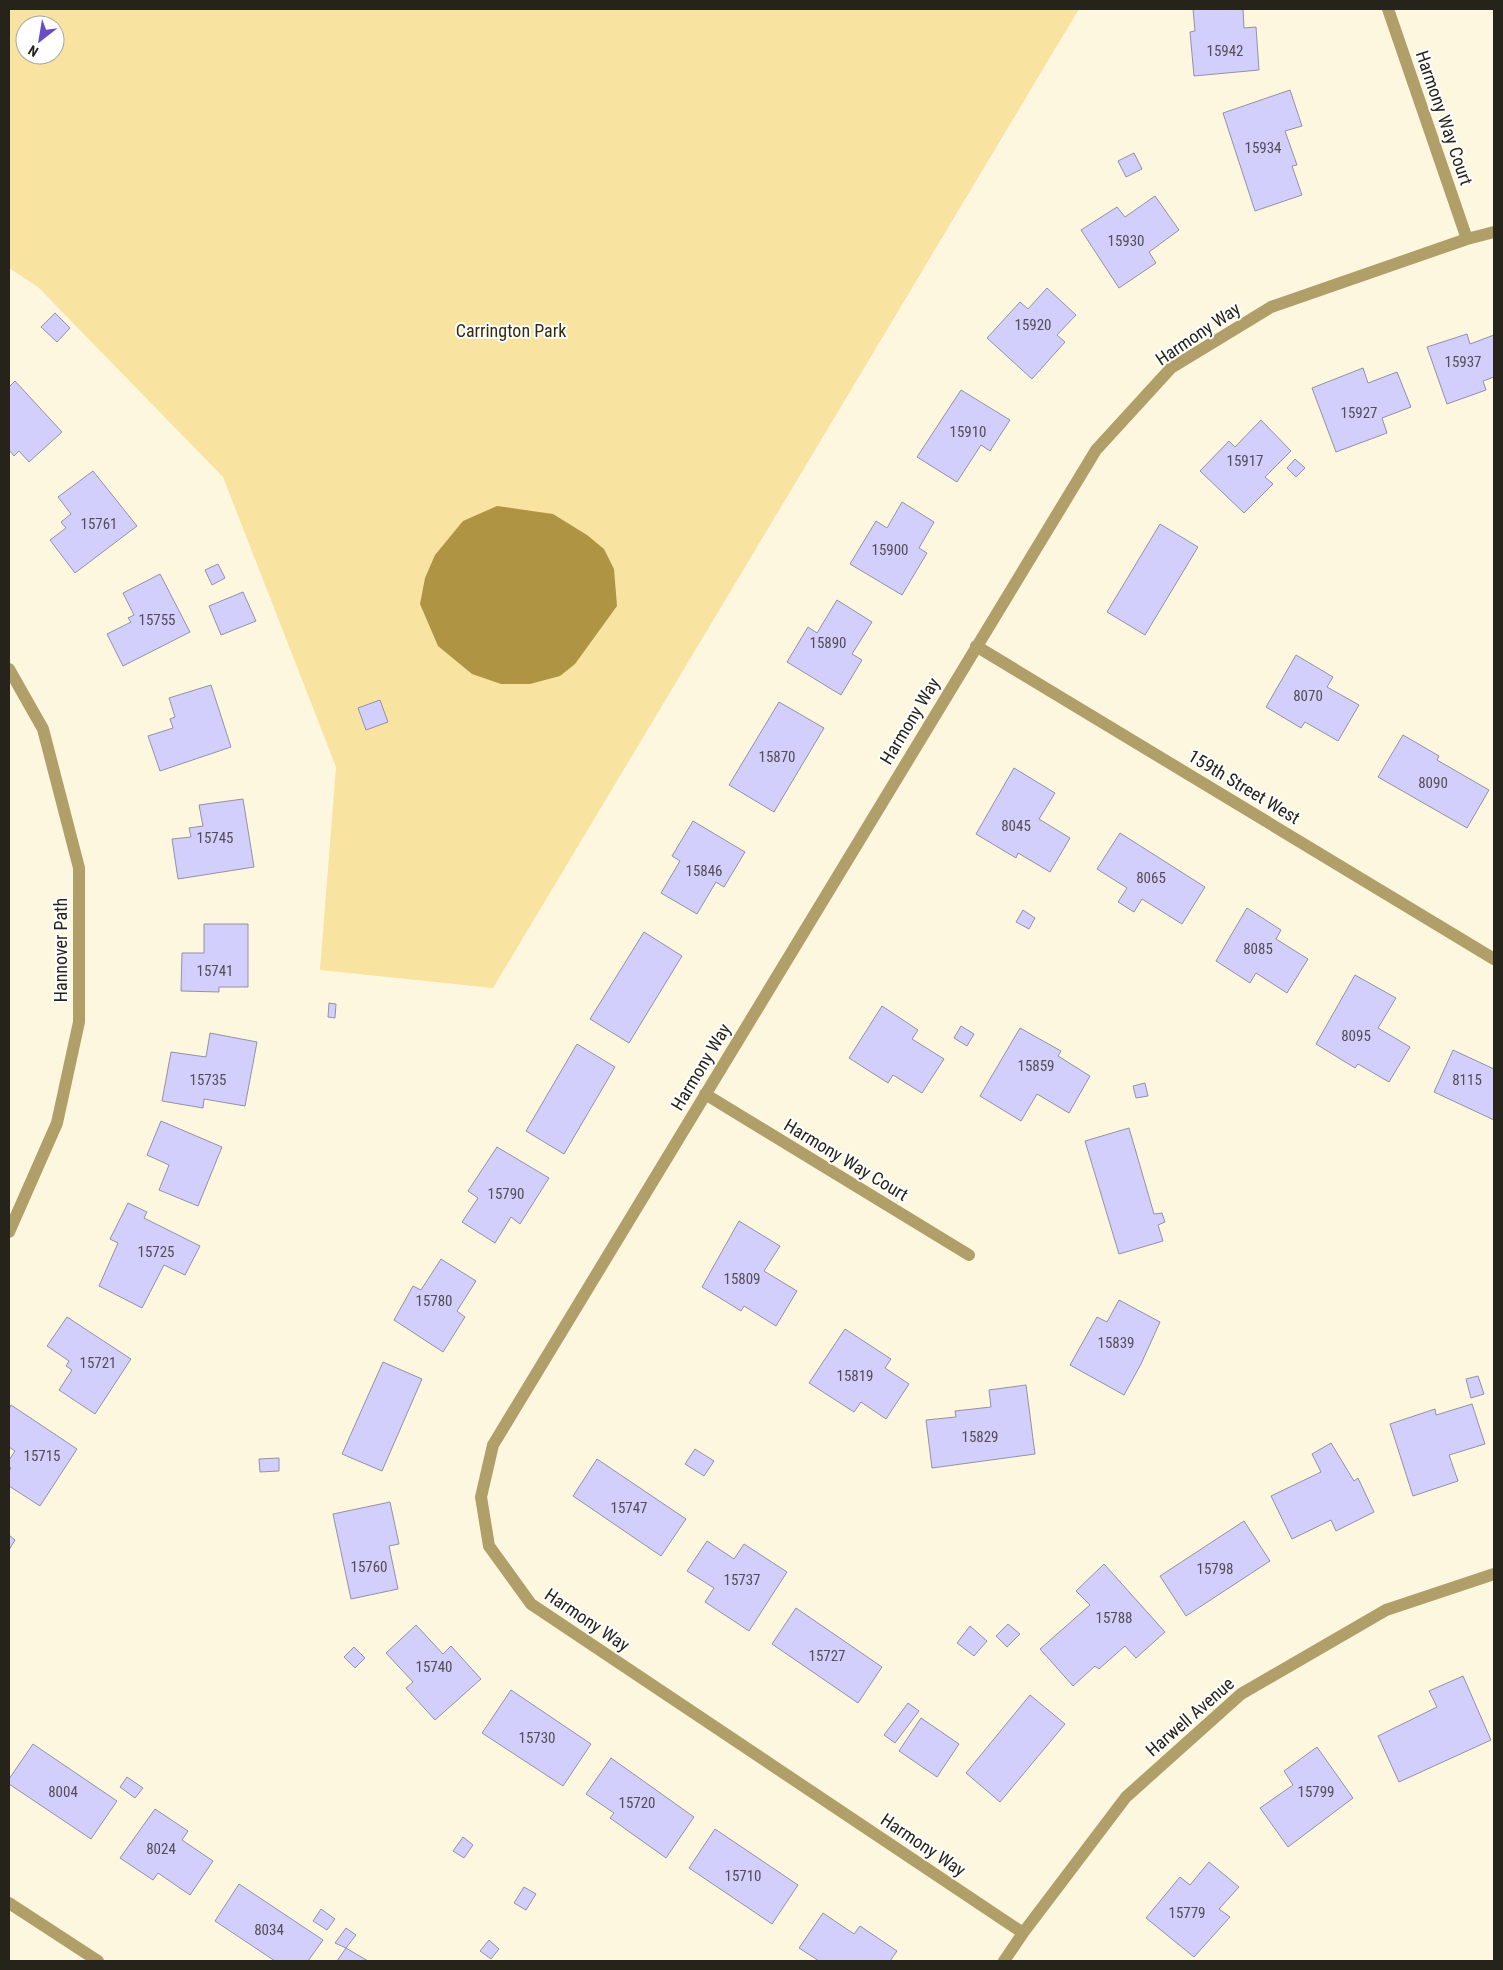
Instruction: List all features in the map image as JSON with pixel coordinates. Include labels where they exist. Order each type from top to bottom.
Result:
[{"type":"street","name":"Harmony Way Court","points":[[1388,9],[1467,238]]},
{"type":"street","name":"Harmony Way","points":[[1023,1933],[531,1604],[489,1546],[481,1497],[493,1445],[1096,450],[1171,368],[1271,307],[1467,238],[1494,232]]},
{"type":"street","name":"159th Street West","points":[[976,646],[1494,958]]},
{"type":"street","name":"Hannover Path","points":[[9,668],[43,729],[79,868],[79,1022],[57,1123],[9,1232]]},
{"type":"street","name":"Harmony Way Court","points":[[705,1094],[969,1255]]},
{"type":"street","name":"Harwell Avenue","points":[[1004,1961],[1126,1797],[1241,1694],[1386,1610],[1494,1574]]},
{"type":"street","points":[[9,1903],[98,1961]]},
{"type":"green space","name":"Carrington Park","points":[[9,9],[1079,9],[493,988],[320,970],[336,767],[223,477],[38,287],[9,268]]},
{"type":"shaded area","points":[[497,506],[553,514],[587,535],[604,549],[614,569],[617,606],[575,664],[560,676],[530,684],[501,684],[472,674],[438,646],[420,604],[425,578],[435,555],[463,521]]},
{"type":"building","points":[[1193,9],[1243,9],[1244,28],[1256,27],[1259,70],[1194,76],[1190,32],[1195,31]]},
{"type":"building","points":[[1290,90],[1302,126],[1285,131],[1297,165],[1292,166],[1302,195],[1255,211],[1223,113]]},
{"type":"building","points":[[1134,153],[1142,169],[1126,177],[1118,161]]},
{"type":"building","points":[[1155,196],[1179,230],[1149,252],[1156,263],[1119,288],[1081,230],[1117,207],[1125,217]]},
{"type":"building","points":[[1047,288],[1076,315],[1057,335],[1065,342],[1032,379],[987,338],[1020,302],[1028,309]]},
{"type":"building","points":[[55,313],[70,328],[57,342],[41,327]]},
{"type":"building","points":[[1467,334],[1470,344],[1494,335],[1494,377],[1483,381],[1486,390],[1447,404],[1427,347]]},
{"type":"building","points":[[1363,368],[1368,383],[1397,372],[1411,407],[1382,418],[1387,433],[1336,452],[1312,388]]},
{"type":"building","points":[[15,381],[62,432],[29,462],[19,451],[14,456],[9,450],[9,387]]},
{"type":"building","points":[[961,390],[1010,420],[990,451],[981,445],[957,482],[917,457]]},
{"type":"building","points":[[1261,420],[1291,451],[1265,477],[1273,484],[1244,513],[1200,471],[1229,441],[1235,447]]},
{"type":"building","points":[[1295,459],[1305,468],[1296,477],[1287,468]]},
{"type":"building","points":[[93,471],[137,526],[75,573],[50,540],[66,528],[61,522],[71,514],[58,497]]},
{"type":"building","points":[[902,502],[934,522],[919,548],[927,553],[902,595],[850,564],[876,521],[887,528]]},
{"type":"building","points":[[1160,524],[1198,547],[1145,635],[1107,612]]},
{"type":"building","points":[[218,564],[225,578],[212,585],[205,570]]},
{"type":"building","points":[[160,574],[190,632],[123,666],[107,634],[131,622],[128,618],[134,615],[123,593]]},
{"type":"building","points":[[243,592],[256,621],[221,635],[209,606]]},
{"type":"building","points":[[837,600],[872,622],[852,654],[862,660],[841,695],[787,662],[808,627],[817,633]]},
{"type":"building","points":[[1296,655],[1333,677],[1327,687],[1359,705],[1338,741],[1305,722],[1301,728],[1266,707]]},
{"type":"building","points":[[211,685],[231,747],[160,771],[148,736],[173,728],[170,719],[175,717],[169,698]]},
{"type":"building","points":[[380,700],[388,722],[366,730],[358,708]]},
{"type":"building","points":[[779,702],[824,728],[774,812],[729,785]]},
{"type":"building","points":[[1403,735],[1439,756],[1437,760],[1489,790],[1467,828],[1378,777]]},
{"type":"building","points":[[1014,768],[1055,793],[1039,819],[1070,838],[1050,872],[1018,853],[1016,858],[976,834]]},
{"type":"building","points":[[243,799],[254,867],[178,879],[172,839],[191,837],[189,828],[203,826],[199,805]]},
{"type":"building","points":[[693,821],[745,852],[724,887],[716,882],[697,914],[661,893],[680,861],[672,856]]},
{"type":"building","points":[[1120,833],[1205,887],[1182,924],[1142,899],[1134,912],[1118,902],[1127,888],[1097,869]]},
{"type":"building","points":[[1247,908],[1281,930],[1276,939],[1308,959],[1287,993],[1256,973],[1250,983],[1216,961]]},
{"type":"building","points":[[1023,910],[1035,918],[1029,929],[1016,922]]},
{"type":"building","points":[[204,924],[248,924],[248,987],[219,987],[219,992],[181,991],[182,953],[204,953]]},
{"type":"building","points":[[644,932],[682,956],[629,1043],[590,1019]]},
{"type":"building","points":[[1355,975],[1396,998],[1378,1028],[1410,1047],[1389,1082],[1358,1064],[1355,1068],[1316,1044]]},
{"type":"building","points":[[329,1003],[336,1004],[335,1018],[328,1017]]},
{"type":"building","points":[[882,1006],[918,1030],[912,1039],[944,1059],[922,1093],[893,1075],[888,1083],[849,1058]]},
{"type":"building","points":[[961,1026],[974,1034],[967,1046],[954,1038]]},
{"type":"building","points":[[1020,1028],[1061,1051],[1058,1056],[1090,1076],[1069,1113],[1037,1094],[1021,1121],[980,1096]]},
{"type":"building","points":[[210,1033],[257,1042],[245,1106],[204,1099],[203,1108],[162,1101],[171,1052],[206,1057]]},
{"type":"building","points":[[577,1044],[615,1067],[564,1154],[526,1131]]},
{"type":"building","points":[[1453,1050],[1494,1069],[1494,1120],[1434,1092]]},
{"type":"building","points":[[1145,1083],[1148,1096],[1136,1098],[1133,1086]]},
{"type":"building","points":[[161,1121],[222,1147],[198,1206],[159,1190],[169,1165],[147,1155]]},
{"type":"building","points":[[1129,1128],[1154,1214],[1162,1213],[1165,1222],[1158,1225],[1163,1241],[1119,1254],[1085,1141]]},
{"type":"building","points":[[497,1147],[549,1178],[520,1224],[511,1217],[495,1243],[462,1222],[478,1198],[468,1191]]},
{"type":"building","points":[[128,1203],[147,1212],[144,1218],[200,1246],[185,1275],[164,1265],[142,1308],[99,1286],[118,1243],[110,1239]]},
{"type":"building","points":[[739,1221],[780,1246],[764,1271],[797,1291],[776,1326],[744,1306],[741,1311],[702,1287]]},
{"type":"building","points":[[441,1259],[476,1281],[457,1311],[465,1317],[443,1352],[394,1320],[413,1286],[421,1290]]},
{"type":"building","points":[[1119,1300],[1160,1322],[1141,1364],[1124,1395],[1070,1365],[1097,1317],[1107,1322]]},
{"type":"building","points":[[67,1317],[131,1359],[95,1414],[59,1390],[72,1370],[66,1366],[69,1361],[47,1346]]},
{"type":"building","points":[[845,1329],[891,1359],[885,1368],[909,1384],[886,1419],[861,1402],[854,1412],[809,1383]]},
{"type":"building","points":[[383,1362],[422,1379],[382,1471],[342,1454]]},
{"type":"building","points":[[1478,1376],[1484,1394],[1471,1398],[1466,1379]]},
{"type":"building","points":[[1026,1385],[1035,1454],[932,1468],[926,1420],[956,1417],[955,1411],[991,1407],[989,1390]]},
{"type":"building","points":[[1472,1404],[1485,1444],[1449,1455],[1458,1481],[1413,1496],[1390,1424],[1435,1409],[1436,1415]]},
{"type":"building","points":[[11,1405],[77,1449],[40,1506],[9,1486],[9,1471],[11,1468],[9,1460],[15,1451],[9,1447],[9,1409]]},
{"type":"building","points":[[1331,1443],[1354,1481],[1358,1478],[1374,1512],[1336,1531],[1331,1520],[1292,1539],[1271,1496],[1321,1472],[1312,1454]]},
{"type":"building","points":[[695,1449],[714,1461],[704,1476],[685,1464]]},
{"type":"building","points":[[279,1458],[279,1471],[260,1472],[259,1459]]},
{"type":"building","points":[[597,1459],[686,1519],[661,1556],[573,1496]]},
{"type":"building","points":[[390,1502],[399,1544],[389,1546],[398,1589],[351,1599],[333,1514]]},
{"type":"building","points":[[1244,1521],[1270,1561],[1186,1616],[1160,1576]]},
{"type":"building","points":[[9,1535],[15,1540],[9,1550]]},
{"type":"building","points":[[707,1541],[734,1559],[744,1544],[787,1572],[749,1631],[705,1602],[714,1588],[687,1571]]},
{"type":"building","points":[[1104,1564],[1165,1632],[1136,1658],[1125,1646],[1099,1669],[1095,1666],[1073,1686],[1040,1649],[1090,1605],[1076,1591]]},
{"type":"building","points":[[796,1608],[882,1667],[858,1703],[772,1644]]},
{"type":"building","points":[[1008,1624],[1020,1634],[1007,1647],[996,1636]]},
{"type":"building","points":[[416,1625],[443,1654],[451,1646],[481,1679],[435,1720],[406,1688],[413,1682],[386,1653]]},
{"type":"building","points":[[970,1626],[987,1641],[974,1656],[957,1643]]},
{"type":"building","points":[[354,1647],[365,1658],[355,1668],[344,1657]]},
{"type":"building","points":[[1463,1676],[1491,1740],[1399,1782],[1378,1736],[1437,1707],[1429,1691]]},
{"type":"building","points":[[511,1690],[591,1744],[563,1786],[482,1733]]},
{"type":"building","points":[[1030,1695],[1065,1724],[1000,1802],[966,1773]]},
{"type":"building","points":[[908,1703],[919,1711],[895,1743],[884,1735]]},
{"type":"building","points":[[921,1718],[959,1744],[937,1777],[899,1751]]},
{"type":"building","points":[[33,1744],[117,1801],[91,1839],[9,1784],[9,1779]]},
{"type":"building","points":[[1317,1747],[1353,1798],[1288,1847],[1260,1808],[1293,1785],[1284,1771]]},
{"type":"building","points":[[611,1758],[694,1817],[666,1858],[610,1818],[614,1813],[586,1794]]},
{"type":"building","points":[[127,1777],[143,1788],[135,1798],[120,1787]]},
{"type":"building","points":[[155,1809],[188,1831],[182,1840],[213,1861],[190,1895],[158,1873],[153,1880],[120,1858]]},
{"type":"building","points":[[715,1829],[798,1885],[772,1924],[689,1868]]},
{"type":"building","points":[[463,1837],[473,1845],[464,1858],[453,1851]]},
{"type":"building","points":[[1209,1862],[1239,1887],[1219,1909],[1230,1917],[1194,1957],[1146,1918],[1180,1877],[1190,1885]]},
{"type":"building","points":[[239,1884],[323,1940],[308,1961],[275,1961],[215,1921]]},
{"type":"building","points":[[524,1887],[536,1894],[526,1910],[514,1903]]},
{"type":"building","points":[[321,1909],[335,1919],[327,1930],[313,1921]]},
{"type":"building","points":[[823,1913],[854,1934],[860,1926],[897,1951],[890,1961],[819,1961],[799,1948]]},
{"type":"building","points":[[346,1928],[356,1935],[346,1948],[335,1943]]},
{"type":"building","points":[[489,1940],[499,1949],[491,1959],[480,1951]]},
{"type":"building","points":[[346,1948],[368,1961],[337,1961]]}]
